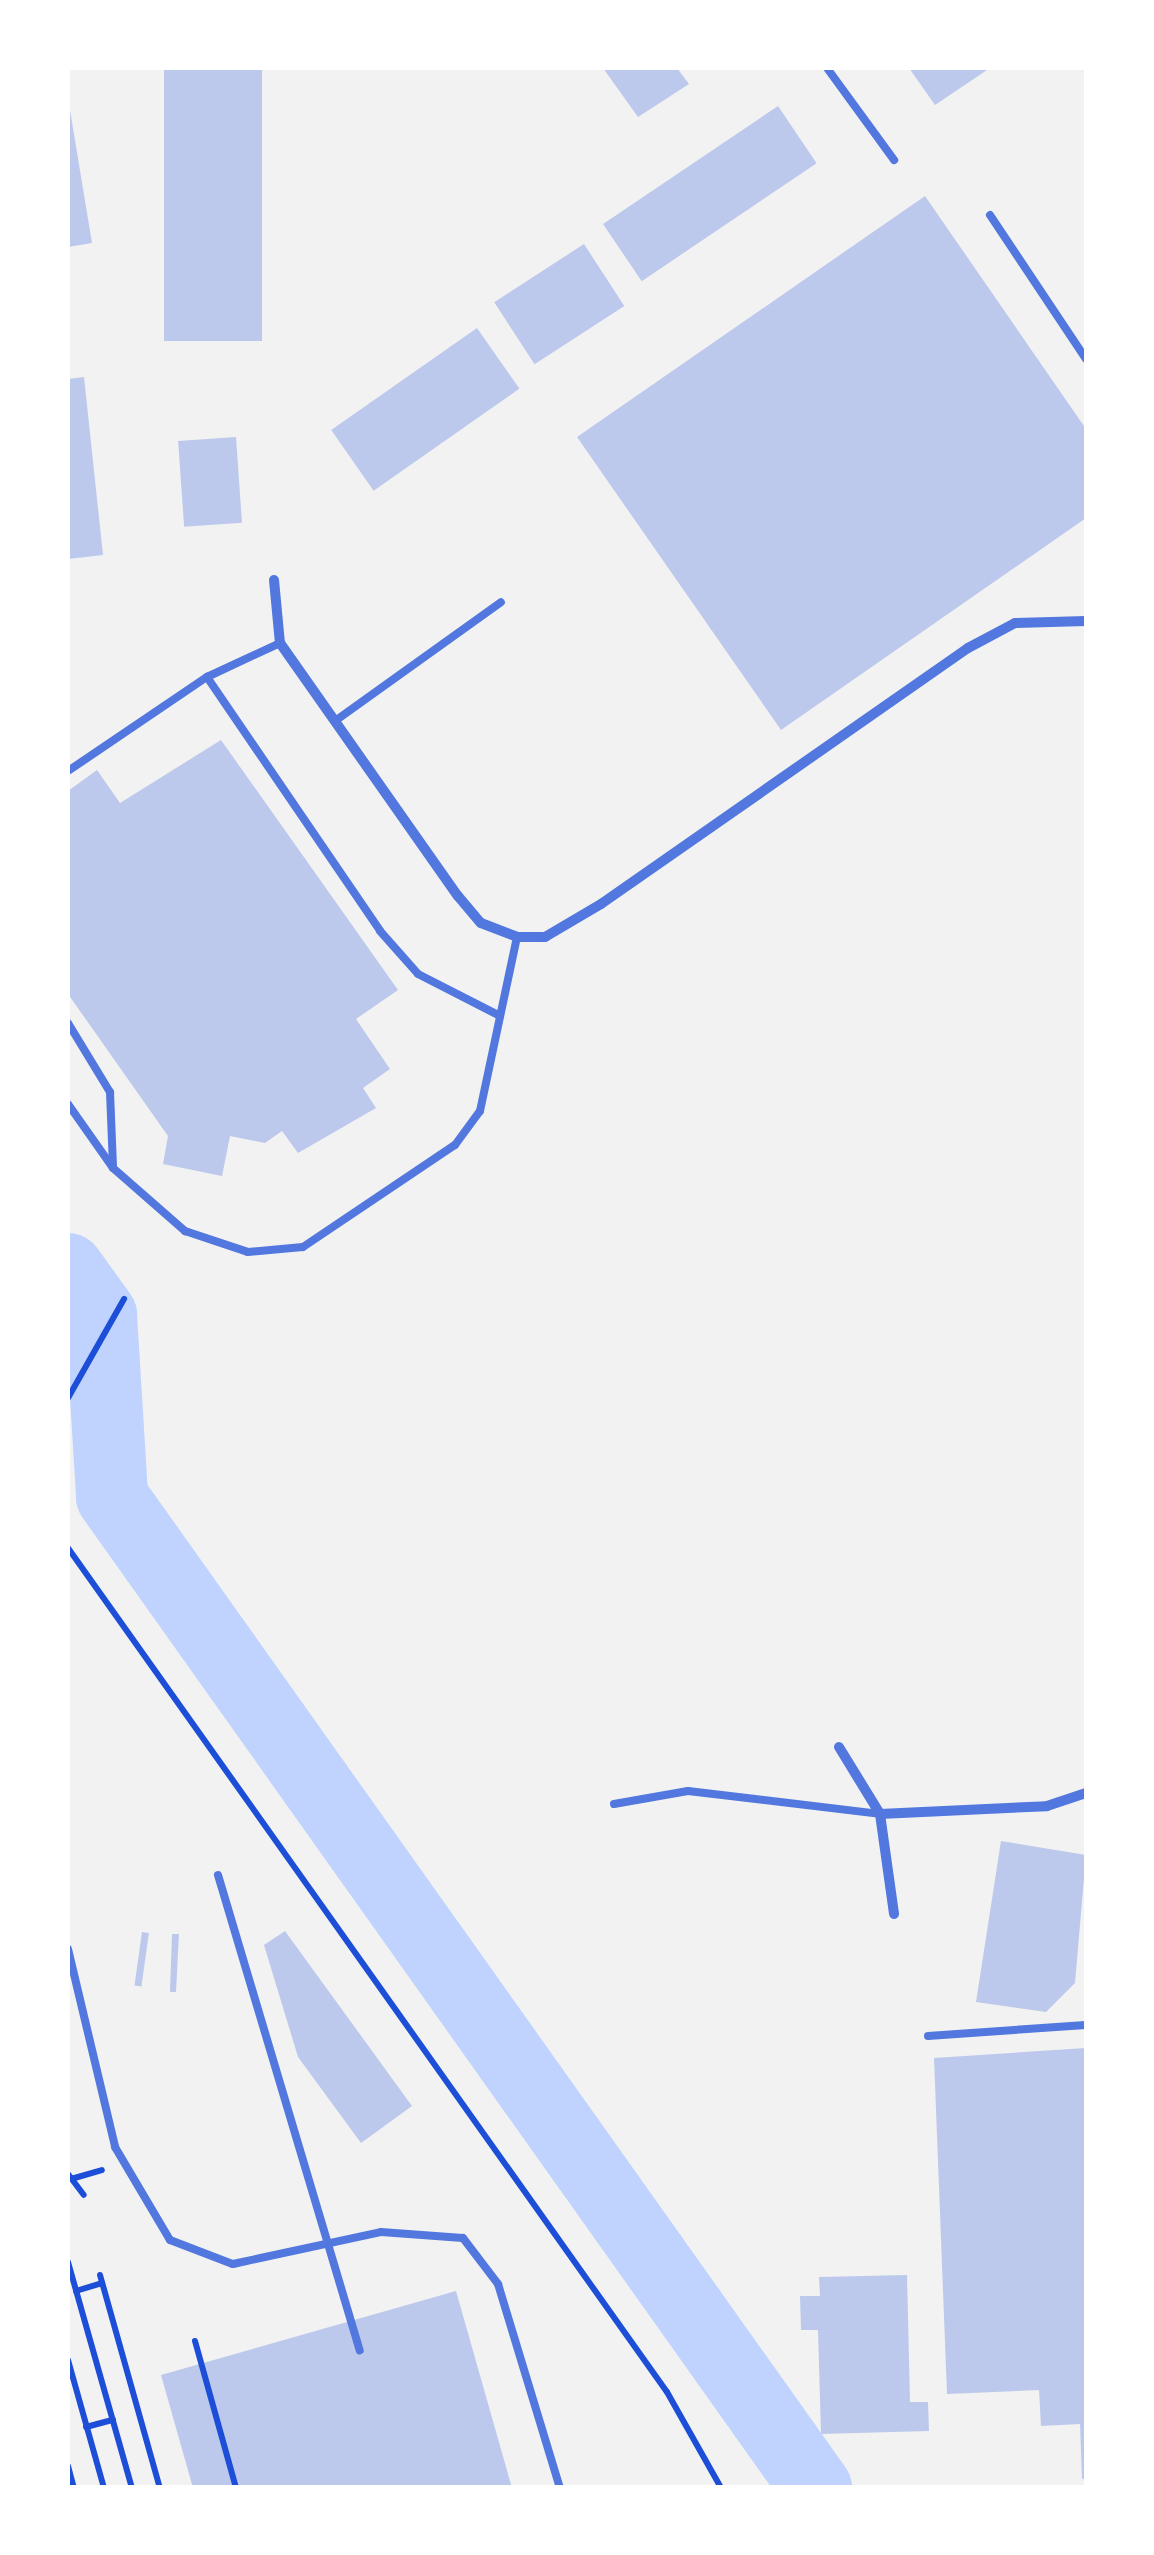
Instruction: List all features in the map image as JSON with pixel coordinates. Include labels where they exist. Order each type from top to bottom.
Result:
[{"type":"street","points":[[274,580],[280,643],[481,924],[518,937],[545,937],[602,904],[968,648],[1014,623],[1086,621]]},
{"type":"street","points":[[839,1748],[880,1814],[894,1914]]},
{"type":"street","points":[[880,1814],[1047,1806],[1086,1794]]},
{"type":"lane","points":[[827,68],[894,160]]},
{"type":"lane","points":[[990,216],[1086,359]]},
{"type":"lane","points":[[335,722],[501,602]]},
{"type":"lane","points":[[68,771],[207,677],[280,643]]},
{"type":"lane","points":[[207,677],[380,932],[456,1001],[500,1016]]},
{"type":"lane","points":[[68,1104],[113,1168],[185,1230],[248,1252],[303,1247],[456,1145],[480,1110],[518,937]]},
{"type":"lane","points":[[68,1023],[110,1092],[113,1168]]},
{"type":"lane","points":[[614,1804],[688,1790],[880,1814]]},
{"type":"lane","points":[[218,1875],[360,2350]]},
{"type":"lane","points":[[68,1949],[115,2147],[170,2240],[233,2264],[432,2231],[474,2247],[498,2284],[560,2488]]},
{"type":"lane","points":[[928,2036],[1086,2025]]},
{"type":"path","points":[[68,1398],[124,1299]]},
{"type":"path","points":[[68,1548],[667,2392],[722,2488]]},
{"type":"path","points":[[68,2174],[84,2196]]},
{"type":"path","points":[[68,2262],[132,2488]]},
{"type":"path","points":[[76,2290],[101,2279],[160,2488]]},
{"type":"path","points":[[195,2341],[236,2488]]},
{"type":"path","points":[[68,2360],[104,2488]]},
{"type":"path","points":[[86,2427],[113,2420]]},
{"type":"path","points":[[68,2466],[74,2488]]},
{"type":"building","points":[[164,68],[262,68],[262,341],[164,341]]},
{"type":"building","points":[[603,68],[677,68],[689,84],[638,117]]},
{"type":"building","points":[[909,68],[990,68],[935,105]]},
{"type":"building","points":[[68,98],[92,243],[68,247]]},
{"type":"building","points":[[778,106],[817,163],[642,281],[603,224]]},
{"type":"building","points":[[925,196],[1086,429],[1086,518],[781,730],[577,437]]},
{"type":"building","points":[[584,244],[624,306],[535,364],[494,302]]},
{"type":"building","points":[[477,328],[519,389],[374,491],[331,430]]},
{"type":"building","points":[[84,377],[103,555],[68,559],[68,379]]},
{"type":"building","points":[[236,437],[242,523],[184,527],[178,441]]},
{"type":"building","points":[[221,740],[398,990],[356,1019],[390,1069],[363,1088],[376,1108],[298,1153],[282,1131],[265,1143],[230,1136],[222,1176],[163,1164],[168,1136],[68,994],[68,791],[97,770],[120,803]]},
{"type":"building","points":[[1001,1841],[1086,1855],[1075,1983],[1046,2012],[976,2002]]},
{"type":"building","points":[[285,1931],[412,2106],[361,2143],[298,2057],[264,1945]]},
{"type":"building","points":[[142,1932],[149,1933],[141,1986],[134,1985]]},
{"type":"building","points":[[172,1934],[179,1934],[176,1992],[170,1992]]},
{"type":"building","points":[[1086,2048],[1086,2478],[1082,2479],[1080,2424],[1041,2426],[1039,2390],[947,2394],[934,2058]]},
{"type":"building","points":[[907,2275],[910,2402],[928,2402],[929,2431],[821,2434],[818,2330],[801,2330],[800,2296],[820,2296],[819,2277]]},
{"type":"building","points":[[456,2291],[512,2488],[193,2488],[161,2375]]},
{"type":"waterway","points":[[68,1269],[101,1315],[112,1497],[816,2488]]}]
